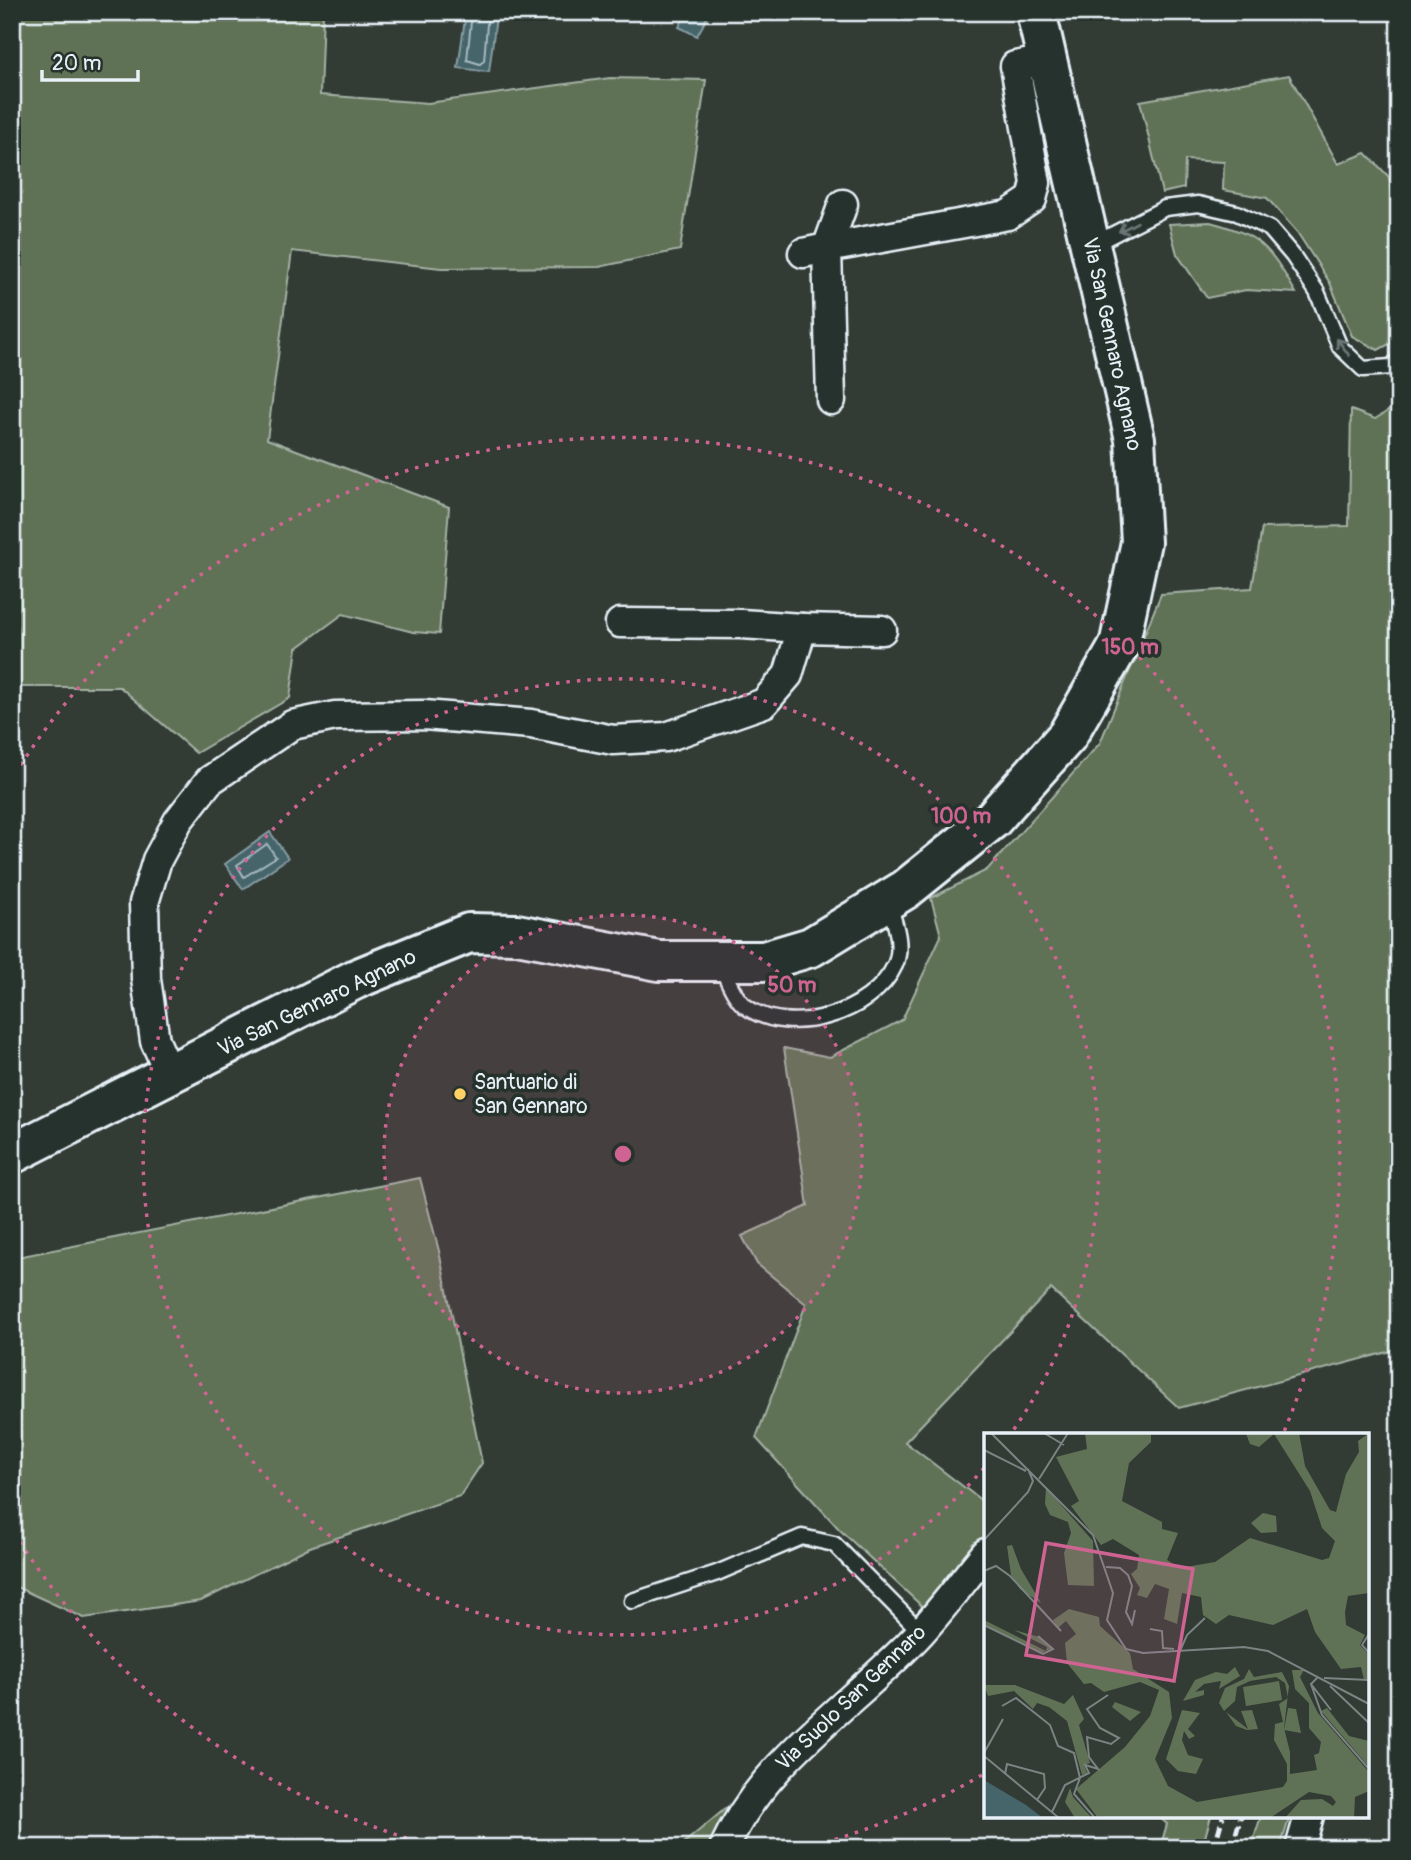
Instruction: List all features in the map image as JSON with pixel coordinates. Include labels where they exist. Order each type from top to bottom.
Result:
[{"type":"main road","name":"Via San Gennaro Agnano","points":[[12,1154],[356,979],[469,933],[517,934],[659,961],[764,961],[811,947],[906,889],[993,819],[1067,736],[1119,646],[1141,542],[1135,439],[1036,12]]},
{"type":"street","points":[[815,251],[1008,215],[1032,199],[1036,183],[1015,66],[1047,60]]},
{"type":"street","points":[[831,400],[815,251],[843,204]]},
{"type":"street","points":[[620,623],[741,624],[882,630]]},
{"type":"street","points":[[170,1074],[155,1041],[146,979],[144,903],[157,860],[178,821],[209,781],[292,725],[335,716],[424,715],[531,724],[613,740],[666,737],[764,703],[788,675],[802,628]]},
{"type":"street","name":"Via Suolo San Gennaro","points":[[724,1848],[732,1829],[764,1784],[921,1632],[984,1555]]},
{"type":"street","points":[[1300,1848],[1308,1818]]},
{"type":"lane","points":[[1092,245],[1165,208],[1198,204],[1237,213],[1270,229],[1293,256],[1317,292],[1340,347],[1363,369],[1391,367],[1399,360]]},
{"type":"lane","points":[[718,961],[743,1004],[758,1014],[808,1020],[850,1010],[880,989],[896,963],[898,930],[887,900]]},
{"type":"lane","points":[[632,1601],[718,1573],[802,1537],[834,1544],[921,1632]]},
{"type":"green space","points":[[12,12],[323,12],[320,95],[428,103],[610,78],[706,80],[680,250],[599,267],[441,268],[292,251],[267,439],[449,507],[439,634],[413,632],[343,614],[297,648],[290,698],[196,753],[120,687],[12,687],[12,181],[15,164],[12,156]]},
{"type":"green space","points":[[1289,75],[1338,164],[1366,153],[1389,177],[1399,227],[1399,339],[1378,350],[1352,336],[1330,283],[1297,232],[1267,198],[1223,190],[1224,162],[1185,160],[1184,188],[1162,193],[1140,101]]},
{"type":"green space","points":[[1210,222],[1242,233],[1263,246],[1279,264],[1296,293],[1246,290],[1207,298],[1177,254],[1169,224]]},
{"type":"green space","points":[[1399,404],[1399,1349],[1179,1408],[1051,1289],[905,1442],[984,1502],[984,1550],[925,1609],[840,1530],[756,1438],[806,1304],[757,1264],[742,1236],[808,1206],[784,1048],[830,1057],[902,1020],[941,936],[931,898],[987,870],[1100,743],[1161,594],[1252,588],[1262,528],[1349,526],[1351,410],[1375,419]]},
{"type":"green space","points":[[420,1178],[439,1251],[482,1463],[460,1496],[310,1547],[201,1601],[84,1618],[12,1585],[12,1258]]},
{"type":"green space","points":[[749,1789],[718,1848],[678,1848]]},
{"type":"green space","points":[[1160,1818],[1210,1818],[1202,1848],[1160,1848],[1167,1824]]},
{"type":"green space","points":[[1260,1818],[1289,1818],[1280,1848],[1251,1848]]},
{"type":"water","points":[[466,12],[493,12],[496,17],[489,72],[458,68]]},
{"type":"water","points":[[687,12],[710,12],[697,36],[679,27]]},
{"type":"water","points":[[270,832],[288,858],[243,889],[225,864]]},
{"type":"railway","points":[[1214,1848],[1222,1818]]},
{"type":"railway","points":[[1232,1848],[1240,1818]]},
{"type":"place","name":"Santuario di San Gennaro","points":[[460,1094]]}]
